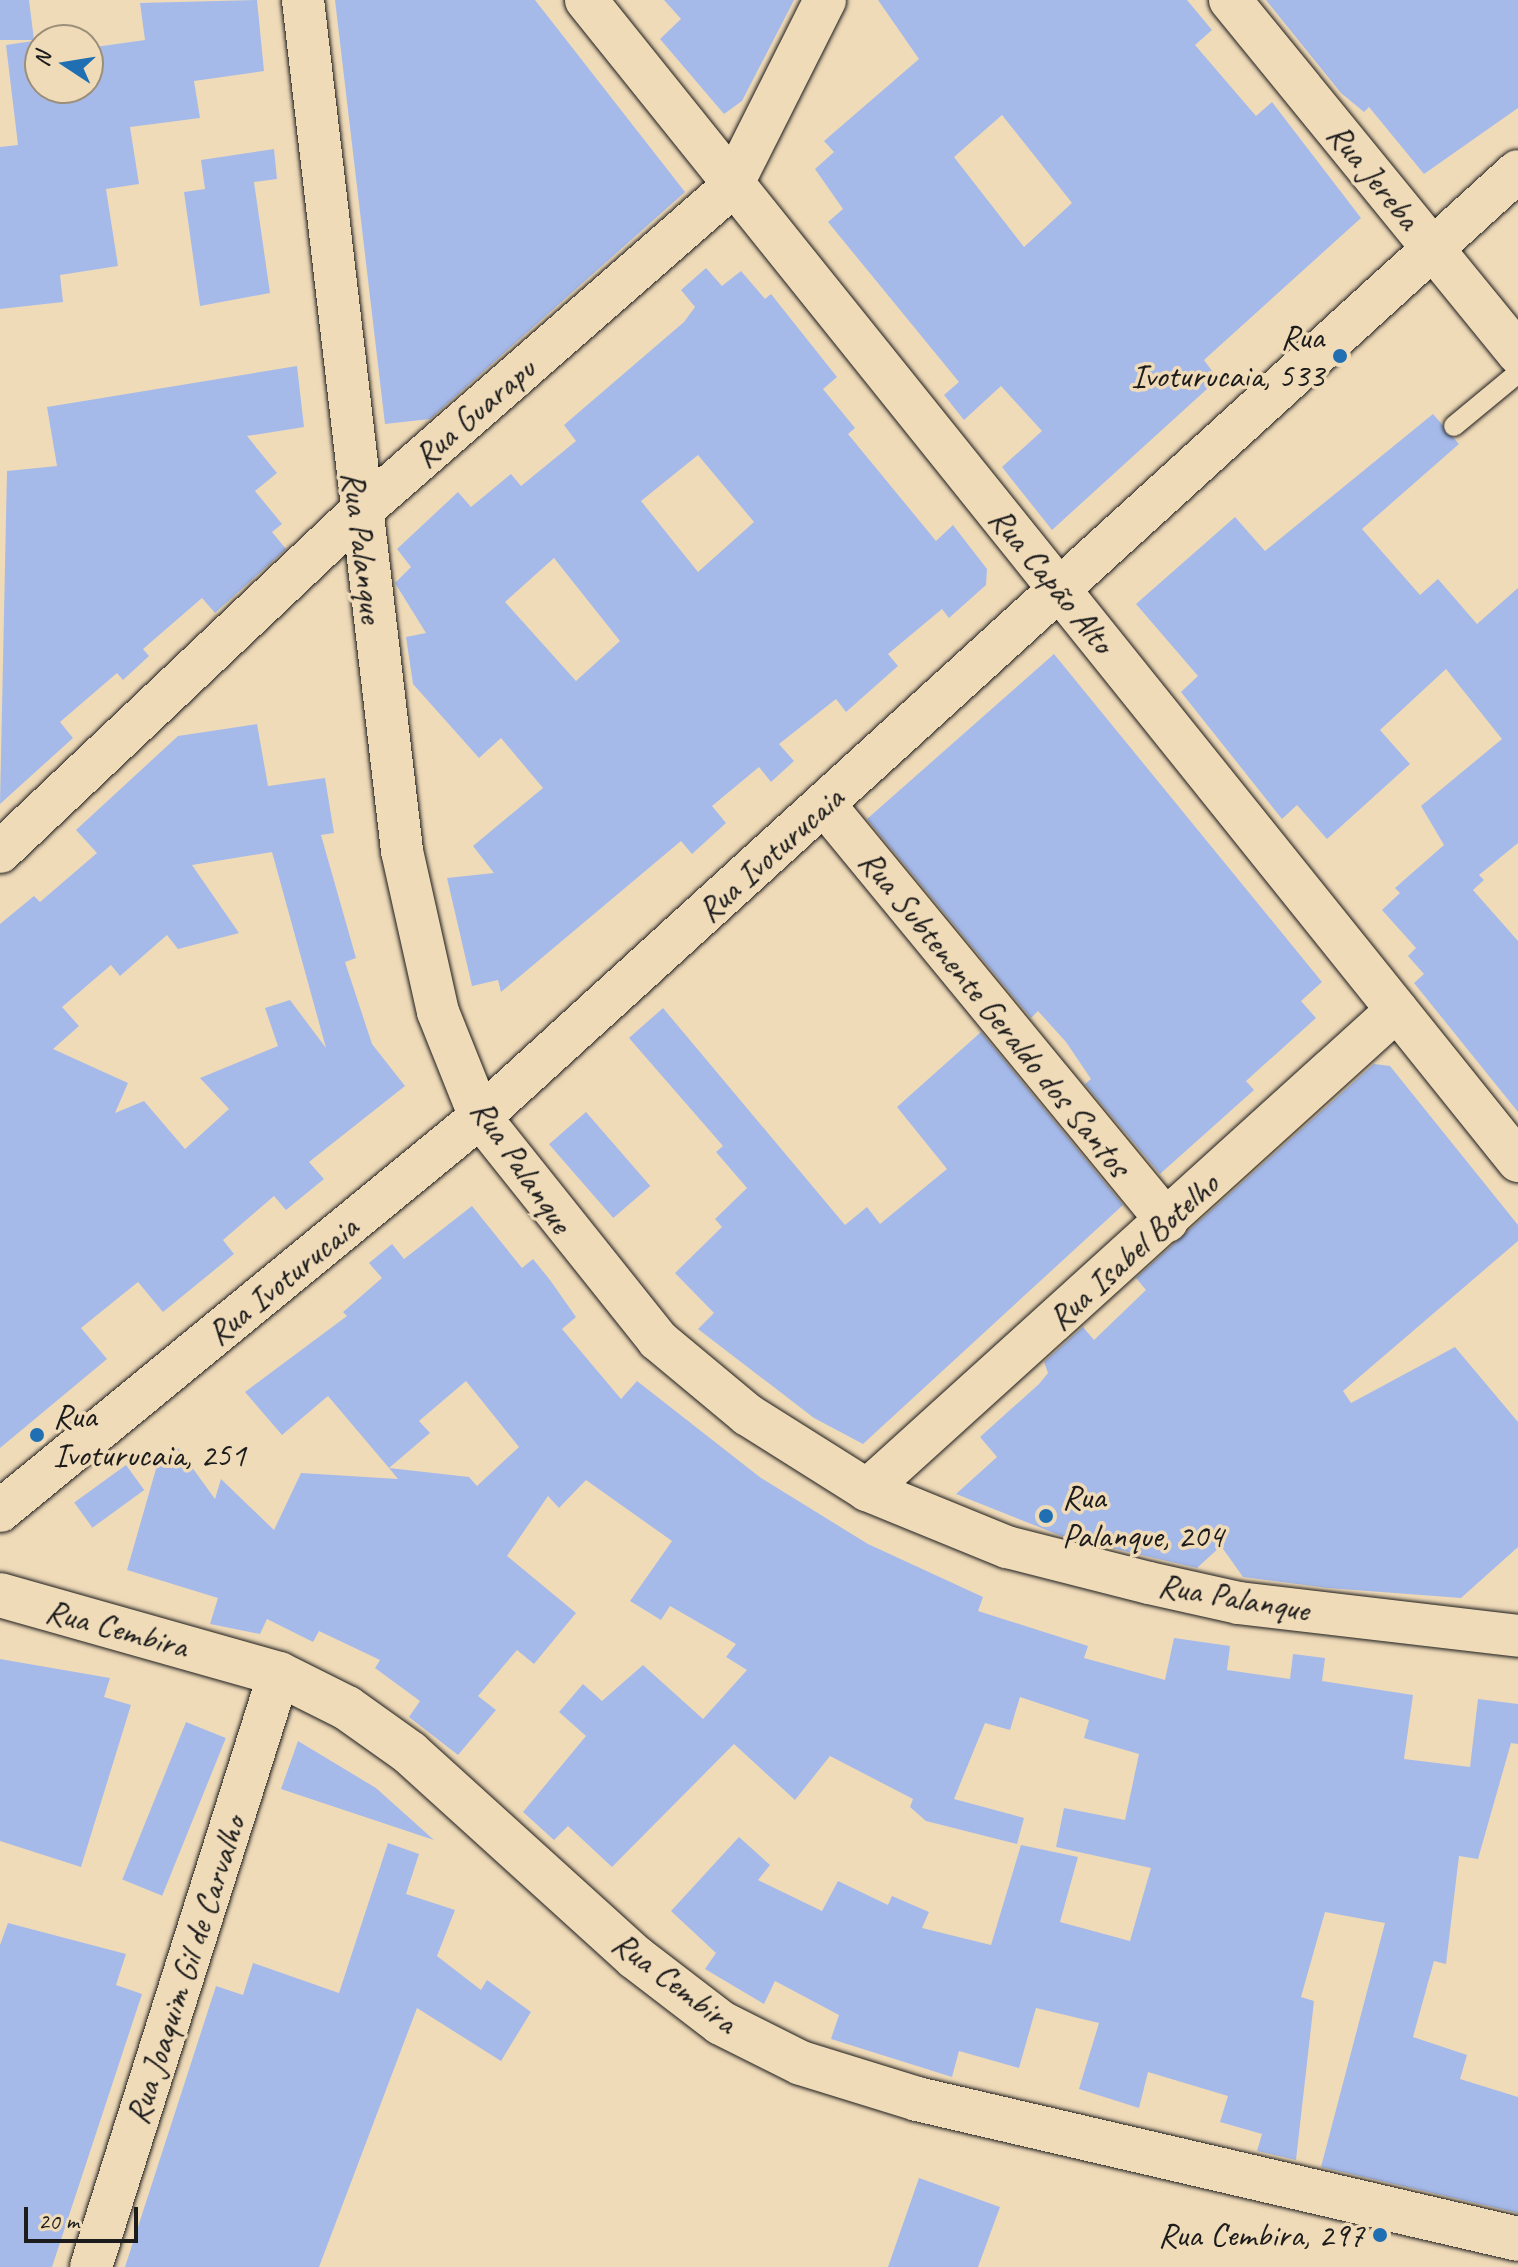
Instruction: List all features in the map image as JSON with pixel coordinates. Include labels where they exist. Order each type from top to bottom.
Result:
[{"type":"street","name":"Rua Palanque","points":[[303,0],[358,514],[402,851],[438,1012],[480,1117],[658,1340],[748,1415],[867,1490],[1007,1547],[1239,1603],[1518,1636]]},
{"type":"street","name":"Rua Capão Alto","points":[[586,0],[731,187],[1063,592],[1518,1161]]},
{"type":"street","name":"Rua Guarapu","points":[[0,852],[358,514],[731,187],[825,0]]},
{"type":"street","name":"Rua Jereba","points":[[1230,0],[1518,353]]},
{"type":"street","name":"Rua Ivoturucaia","points":[[0,1511],[480,1117],[1063,592],[1518,171]]},
{"type":"street","name":"Rua Subtenente Geraldo dos Santos","points":[[824,804],[1167,1221]]},
{"type":"street","name":"Rua Isabel Botelho","points":[[867,1490],[1397,1010]]},
{"type":"street","name":"Rua Cembira","points":[[0,1595],[279,1674],[410,1753],[635,1957],[721,2023],[801,2063],[933,2102],[1518,2239]]},
{"type":"street","name":"Rua Joaquim Gil de Carvalho","points":[[91,2267],[279,1674]]},
{"type":"lane","points":[[1454,426],[1518,373]]},
{"type":"building","points":[[0,0],[29,0],[32,24],[24,24],[24,40],[0,40]]},
{"type":"building","points":[[257,0],[264,71],[194,81],[200,118],[130,127],[139,184],[106,189],[118,266],[60,275],[63,302],[0,309],[0,147],[18,145],[6,45],[24,42],[24,104],[104,104],[104,46],[145,40],[140,3]]},
{"type":"building","points":[[335,0],[535,0],[685,192],[430,419],[385,424]]},
{"type":"building","points":[[664,0],[794,0],[742,101],[724,114],[660,39],[681,19]]},
{"type":"building","points":[[878,0],[1187,0],[1212,30],[1195,45],[1256,116],[1272,102],[1361,218],[1204,360],[1218,379],[1052,530],[1002,467],[1042,431],[1001,386],[964,420],[944,395],[959,382],[828,222],[843,209],[815,169],[834,152],[824,141],[919,59]],"holes":[[[1002,115],[1072,203],[1024,247],[954,157]]]},
{"type":"building","points":[[1266,0],[1518,0],[1518,108],[1424,174],[1369,107],[1364,112],[1341,93]]},
{"type":"building","points":[[274,149],[277,179],[254,182],[270,293],[200,306],[184,192],[205,189],[201,160]]},
{"type":"building","points":[[706,268],[722,286],[741,271],[765,299],[771,294],[837,377],[823,389],[855,428],[848,434],[936,541],[953,525],[987,569],[986,585],[949,618],[942,609],[888,654],[898,666],[846,712],[836,699],[779,744],[794,761],[771,782],[759,767],[712,806],[726,823],[692,854],[681,841],[501,992],[498,980],[472,986],[447,878],[494,873],[473,846],[543,788],[501,738],[479,758],[413,684],[406,637],[426,633],[395,583],[411,567],[397,549],[458,492],[471,507],[511,474],[521,486],[576,441],[564,425],[684,322],[695,307],[681,290]],"holes":[[[698,455],[754,522],[698,572],[641,501]],[[554,558],[620,641],[576,681],[505,602]]]},
{"type":"building","points":[[297,366],[304,427],[247,436],[277,473],[255,491],[282,524],[272,532],[286,549],[215,613],[202,598],[143,649],[149,656],[123,680],[117,673],[60,722],[73,738],[0,804],[7,471],[57,466],[47,407]]},
{"type":"building","points":[[1433,414],[1459,444],[1362,529],[1420,595],[1438,579],[1477,624],[1518,588],[1518,843],[1479,875],[1484,880],[1473,890],[1518,941],[1518,1112],[1414,983],[1424,974],[1408,956],[1416,948],[1382,910],[1400,893],[1395,888],[1444,845],[1421,806],[1502,739],[1446,669],[1380,730],[1410,764],[1327,839],[1297,805],[1282,819],[1181,692],[1198,676],[1136,604],[1235,517],[1265,551]]},
{"type":"building","points":[[1054,654],[1322,982],[1301,1001],[1316,1018],[1246,1081],[1254,1090],[1160,1174],[1085,1084],[1091,1079],[1066,1042],[1038,1011],[1031,1018],[867,819]]},
{"type":"building","points":[[257,724],[268,786],[325,778],[334,833],[321,835],[356,958],[345,962],[372,1044],[405,1086],[309,1162],[324,1179],[286,1210],[274,1196],[223,1240],[234,1254],[163,1312],[138,1282],[81,1328],[107,1359],[0,1448],[0,924],[34,896],[40,902],[97,853],[76,830],[178,736]],"holes":[[[272,852],[326,1048],[290,1000],[265,1008],[278,1046],[200,1078],[229,1109],[185,1149],[144,1101],[115,1113],[128,1083],[53,1049],[79,1026],[62,1007],[111,965],[120,976],[167,935],[178,949],[239,933],[192,865]]]},
{"type":"building","points":[[663,1008],[845,1225],[867,1207],[880,1224],[947,1169],[897,1107],[981,1032],[1123,1205],[863,1444],[814,1418],[698,1329],[714,1313],[675,1273],[722,1227],[715,1219],[747,1188],[716,1152],[723,1146],[629,1038]]},
{"type":"building","points":[[1374,1064],[1390,1066],[1518,1225],[1518,1241],[1343,1391],[1351,1403],[1455,1347],[1518,1422],[1518,1547],[1461,1598],[1328,1588],[1243,1577],[1221,1546],[1197,1568],[1064,1537],[956,1494],[997,1457],[980,1437],[1039,1384],[1048,1373],[1044,1362],[1083,1327],[1094,1340],[1146,1290],[1136,1278]]},
{"type":"building","points":[[586,1112],[650,1186],[613,1218],[549,1144]]},
{"type":"building","points":[[472,1206],[522,1268],[533,1259],[550,1280],[576,1317],[562,1329],[621,1399],[637,1381],[761,1478],[868,1544],[983,1597],[978,1611],[1088,1646],[1084,1658],[1165,1680],[1174,1638],[1230,1646],[1227,1670],[1290,1679],[1293,1654],[1325,1658],[1322,1681],[1413,1695],[1404,1759],[1470,1767],[1478,1699],[1518,1704],[1518,1744],[1511,1743],[1478,1859],[1459,1856],[1446,1964],[1434,1961],[1413,2037],[1467,2055],[1460,2079],[1518,2097],[1518,2213],[1321,2167],[1385,1923],[1325,1912],[1301,1997],[1314,2001],[1296,2160],[1257,2151],[1262,2134],[1220,2122],[1228,2096],[1148,2072],[1139,2108],[1079,2089],[1099,2023],[1036,2008],[1019,2068],[959,2051],[952,2077],[831,2039],[839,2015],[775,1981],[764,2004],[705,1969],[716,1953],[671,1911],[739,1837],[770,1865],[758,1880],[822,1911],[838,1881],[888,1905],[892,1896],[929,1912],[922,1928],[991,1945],[1021,1845],[1078,1857],[1060,1922],[1130,1941],[1151,1868],[1056,1847],[1064,1808],[1125,1820],[1139,1754],[1084,1738],[1089,1720],[1020,1697],[1010,1730],[985,1723],[954,1799],[1024,1818],[1017,1844],[926,1821],[910,1807],[913,1799],[830,1756],[795,1800],[734,1744],[612,1867],[568,1826],[554,1840],[523,1812],[586,1736],[559,1712],[583,1684],[602,1701],[643,1665],[703,1719],[747,1670],[726,1657],[736,1644],[670,1606],[661,1620],[630,1601],[672,1541],[586,1480],[559,1508],[548,1496],[507,1556],[576,1613],[534,1664],[517,1650],[478,1696],[496,1710],[458,1755],[409,1717],[420,1701],[375,1668],[380,1660],[319,1631],[313,1642],[267,1619],[260,1634],[210,1624],[218,1598],[127,1570],[158,1462],[178,1448],[215,1499],[221,1479],[274,1530],[301,1473],[398,1479],[328,1396],[282,1435],[245,1392],[347,1316],[343,1312],[382,1278],[369,1263],[392,1244],[404,1259]],"holes":[[[466,1381],[519,1447],[477,1486],[469,1477],[389,1468],[430,1433],[419,1421]]]},
{"type":"building","points":[[126,1465],[144,1490],[92,1528],[74,1503]]},
{"type":"building","points":[[0,1659],[110,1678],[104,1697],[131,1705],[81,1867],[0,1841]]},
{"type":"building","points":[[186,1722],[226,1738],[162,1896],[122,1880]]},
{"type":"building","points":[[298,1741],[376,1788],[434,1840],[281,1789]]},
{"type":"building","points":[[388,1843],[419,1854],[406,1894],[455,1910],[437,1956],[481,1990],[487,1980],[531,2012],[501,2061],[417,2008],[319,2267],[125,2267],[216,1986],[243,1995],[253,1963],[339,1993]]},
{"type":"building","points":[[8,1923],[126,1954],[116,1985],[142,1994],[52,2267],[0,2267],[0,1945]]},
{"type":"building","points":[[919,2178],[1000,2207],[978,2267],[888,2267]]},
{"type":"place","name":"Rua Ivoturucaia, 533","points":[[1340,356]]},
{"type":"place","name":"Rua Ivoturucaia, 251","points":[[37,1435]]},
{"type":"place","name":"Rua Palanque, 204","points":[[1046,1516]]},
{"type":"place","name":"Rua Cembira, 297","points":[[1380,2235]]}]
